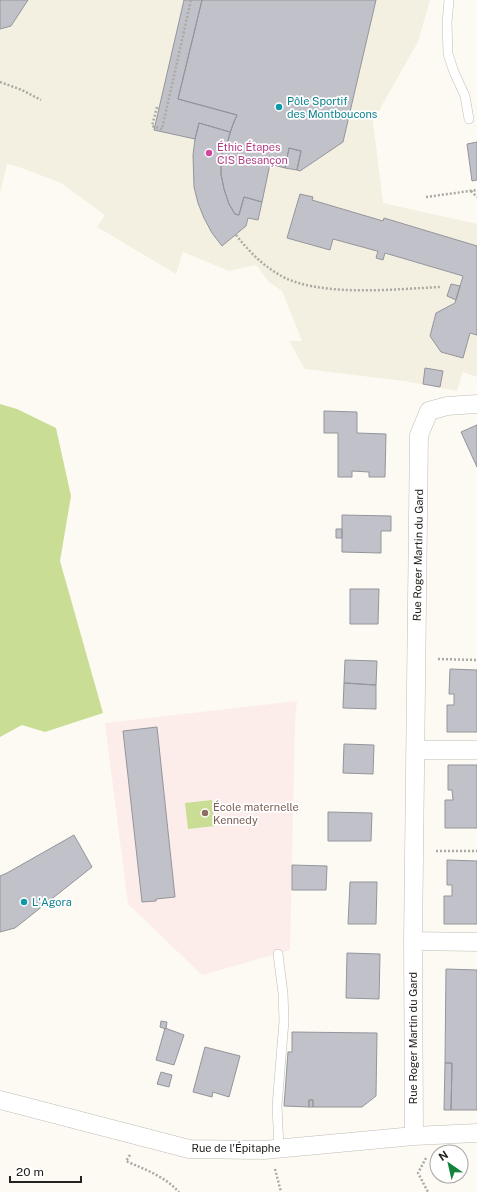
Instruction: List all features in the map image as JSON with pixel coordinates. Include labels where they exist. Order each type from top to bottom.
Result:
[{"type":"street","name":"Rue Roger Martin du Gard","points":[[414,1136],[413,941],[419,435],[429,411],[447,406],[477,404]]},
{"type":"street","points":[[415,750],[477,750]]},
{"type":"street","points":[[413,941],[477,942]]},
{"type":"street","name":"Rue de l'Épitaphe","points":[[0,1100],[189,1149],[264,1150],[414,1136],[477,1133]]},
{"type":"lane","points":[[449,0],[447,23],[448,54],[465,96],[469,119]]},
{"type":"lane","points":[[278,954],[283,993],[284,1021],[277,1106],[279,1148]]},
{"type":"path","points":[[156,107],[152,126],[162,129],[191,0]]},
{"type":"path","points":[[0,82],[22,90],[41,100]]},
{"type":"path","points":[[426,197],[477,190]]},
{"type":"path","points":[[471,191],[477,197]]},
{"type":"path","points":[[236,235],[251,254],[278,275],[298,283],[326,289],[363,290],[440,287]]},
{"type":"path","points":[[417,659],[477,660]]},
{"type":"path","points":[[414,851],[477,851]]},
{"type":"path","points":[[132,1152],[126,1161],[170,1182],[179,1192]]},
{"type":"path","points":[[426,1158],[418,1173],[428,1192]]},
{"type":"path","points":[[275,1167],[281,1192]]},
{"type":"shaded area","points":[[0,0],[430,0],[418,42],[373,121],[383,203],[477,224],[477,377],[463,372],[457,391],[404,381],[305,369],[289,341],[302,341],[282,291],[269,282],[256,265],[229,271],[183,252],[176,274],[97,227],[105,215],[61,183],[19,167],[7,164],[0,194]]},
{"type":"shaded area","name":"École maternelle Kennedy","points":[[297,701],[295,720],[290,950],[202,975],[128,904],[105,723]]},
{"type":"green space","points":[[0,404],[17,409],[56,428],[71,496],[60,561],[103,713],[45,732],[22,725],[0,737]]},
{"type":"green space","points":[[212,800],[215,826],[188,829],[185,803]]},
{"type":"building","points":[[0,0],[28,0],[11,26],[0,29]]},
{"type":"building","points":[[184,0],[202,0],[178,99],[237,115],[230,132],[199,123],[195,139],[154,130]]},
{"type":"building","name":"Pôle Sportif des Montboucons","points":[[202,0],[376,0],[343,142],[300,171],[297,170],[301,151],[289,148],[285,168],[270,164],[262,202],[244,197],[239,215],[235,214],[229,204],[221,174],[221,159],[224,143],[227,144],[237,115],[178,99]]},
{"type":"building","points":[[199,123],[230,132],[227,144],[224,143],[221,159],[221,174],[229,204],[235,214],[239,215],[244,197],[262,202],[258,220],[248,218],[246,226],[222,246],[212,233],[204,218],[194,187],[193,155]]},
{"type":"building","points":[[477,142],[477,180],[472,181],[467,144]]},
{"type":"building","points":[[289,148],[301,151],[297,170],[285,168]]},
{"type":"building","points":[[300,194],[313,197],[312,200],[383,221],[384,218],[477,246],[477,335],[470,333],[463,358],[441,352],[430,336],[436,313],[455,303],[463,276],[385,253],[383,260],[376,258],[378,251],[333,239],[330,250],[287,238]]},
{"type":"building","points":[[451,284],[460,286],[456,300],[447,296]]},
{"type":"building","points":[[425,368],[443,371],[440,387],[423,384]]},
{"type":"building","points":[[324,411],[357,412],[357,433],[386,434],[385,477],[369,477],[369,472],[352,471],[352,477],[338,477],[338,433],[324,433]]},
{"type":"building","points":[[477,425],[477,467],[461,432]]},
{"type":"building","points":[[342,515],[391,516],[391,531],[381,531],[381,553],[342,552]]},
{"type":"building","points":[[336,529],[342,529],[342,538],[336,538]]},
{"type":"building","points":[[350,589],[379,589],[378,624],[350,624]]},
{"type":"building","points":[[345,660],[377,661],[376,685],[344,683]]},
{"type":"building","points":[[450,669],[477,670],[477,732],[447,732],[447,705],[454,705],[454,694],[449,694]]},
{"type":"building","points":[[344,683],[376,685],[376,709],[343,708]]},
{"type":"building","points":[[157,727],[175,897],[142,902],[123,731]]},
{"type":"building","points":[[344,744],[374,745],[373,774],[343,773]]},
{"type":"building","points":[[448,765],[477,765],[477,828],[445,828],[445,800],[453,800],[452,790],[448,790]]},
{"type":"building","points":[[328,812],[372,813],[371,841],[328,841]]},
{"type":"building","name":"L'Agora","points":[[74,835],[92,867],[15,928],[0,932],[0,876]]},
{"type":"building","points":[[447,860],[477,861],[477,924],[444,924],[444,896],[452,896],[452,885],[447,885]]},
{"type":"building","points":[[292,865],[327,866],[326,890],[292,890]]},
{"type":"building","points":[[350,882],[377,882],[376,924],[348,924]]},
{"type":"building","points":[[347,953],[380,954],[379,999],[346,998]]},
{"type":"building","points":[[446,969],[477,970],[477,1110],[451,1110],[452,1063],[445,1063]]},
{"type":"building","points":[[161,1021],[167,1022],[166,1029],[160,1027]]},
{"type":"building","points":[[165,1028],[184,1035],[174,1065],[156,1060]]},
{"type":"building","points":[[292,1032],[377,1033],[376,1096],[362,1107],[313,1107],[313,1100],[309,1100],[309,1107],[284,1106],[288,1052],[292,1052]]},
{"type":"building","points":[[205,1047],[240,1056],[229,1097],[213,1092],[212,1097],[193,1092]]},
{"type":"building","points":[[445,1063],[452,1063],[451,1110],[444,1110]]},
{"type":"building","points":[[161,1072],[172,1075],[169,1087],[157,1084]]},
{"type":"building","points":[[309,1100],[313,1100],[313,1107],[309,1107]]},
{"type":"place","name":"Pôle Sportif des Montboucons","points":[[279,107]]},
{"type":"place","name":"Éthic Étapes CIS Besançon","points":[[209,153]]},
{"type":"place","name":"École maternelle Kennedy","points":[[205,813]]},
{"type":"place","name":"L'Agora","points":[[24,902]]}]
